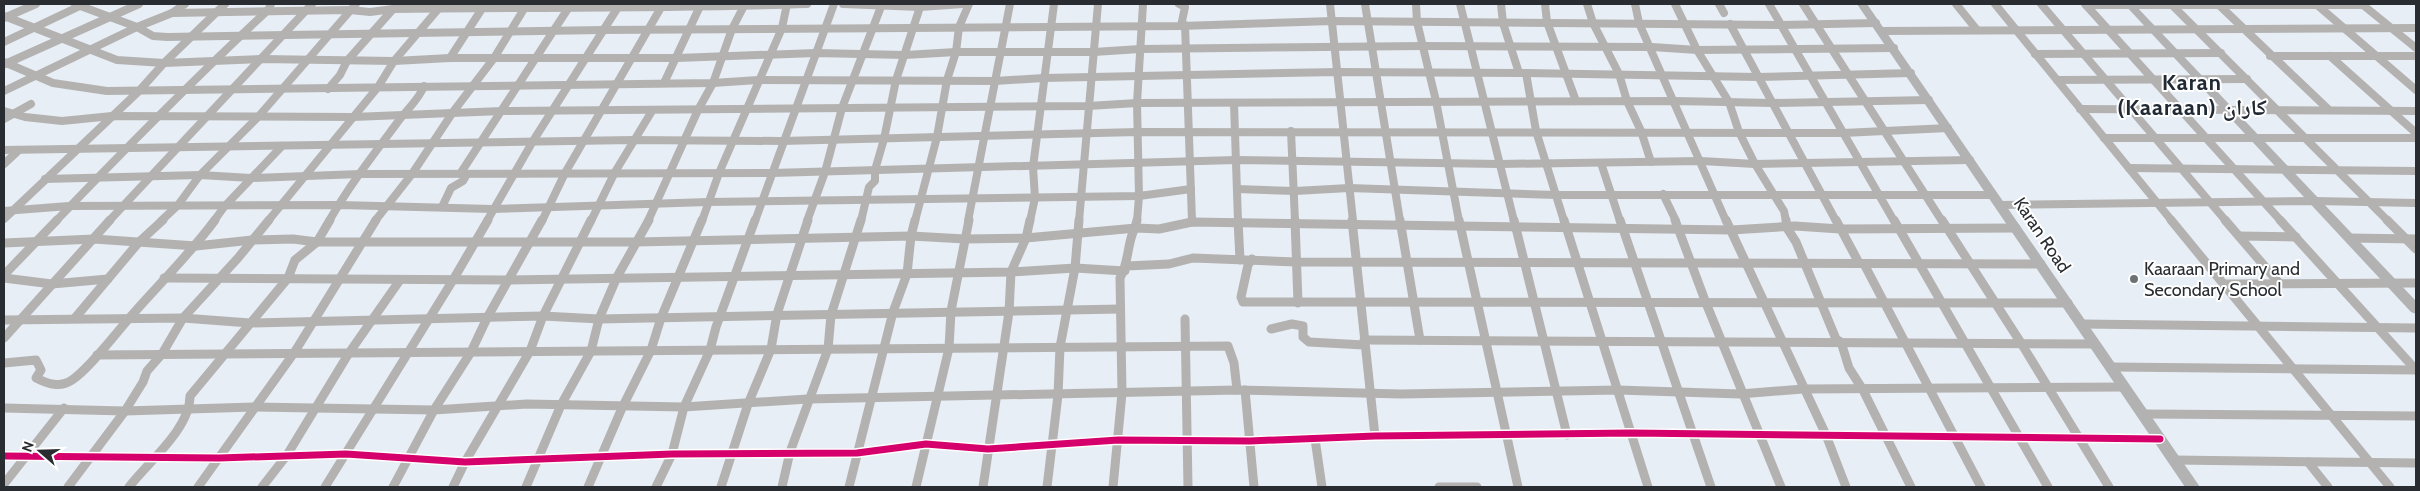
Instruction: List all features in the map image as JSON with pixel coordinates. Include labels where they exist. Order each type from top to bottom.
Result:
[{"type":"street","points":[[4,17],[36,4]]},
{"type":"street","points":[[4,42],[80,4],[110,18],[137,27],[153,36],[193,37],[602,30],[872,29],[1332,22],[1816,24],[1977,30],[2416,28]]},
{"type":"street","points":[[5,63],[139,4]]},
{"type":"street","points":[[4,91],[137,27],[172,13],[184,4]]},
{"type":"street","points":[[4,219],[8,211],[139,91],[164,63],[225,4]]},
{"type":"street","points":[[4,338],[19,319],[94,239],[120,207],[179,148],[312,4]]},
{"type":"street","points":[[526,487],[540,458],[560,405],[591,351],[600,319],[617,277],[657,206],[698,110],[713,83],[732,29],[745,4]]},
{"type":"street","points":[[588,487],[622,408],[651,350],[661,318],[695,240],[719,173],[769,54],[782,28],[787,4]]},
{"type":"street","points":[[172,13],[217,13],[269,7],[305,11],[353,7],[370,12],[395,6],[807,4]]},
{"type":"street","points":[[656,487],[672,454],[684,407],[710,350],[782,141],[834,4]]},
{"type":"street","points":[[843,4],[964,4]]},
{"type":"street","points":[[850,487],[870,399],[893,312],[907,274],[911,236],[937,137],[941,107],[956,52],[960,27],[969,4]]},
{"type":"street","points":[[916,487],[936,395],[949,348],[951,311],[977,167],[985,136],[1010,4]]},
{"type":"street","points":[[983,487],[1009,312],[1011,272],[1026,238],[1035,198],[1033,167],[1054,4]]},
{"type":"street","points":[[1046,487],[1058,395],[1060,347],[1069,310],[1079,233],[1084,166],[1084,135],[1092,78],[1098,4]]},
{"type":"street","points":[[1113,487],[1122,393],[1120,278],[1126,268],[1132,234],[1136,228],[1139,196],[1137,104],[1143,4]]},
{"type":"street","points":[[1179,4],[1184,7],[1183,25],[1186,49],[1192,222]]},
{"type":"street","points":[[1330,4],[1375,436]]},
{"type":"street","points":[[1365,4],[1420,340]]},
{"type":"street","points":[[1416,4],[1417,22],[1449,163],[1467,263],[1518,487]]},
{"type":"street","points":[[1460,4],[1567,435]]},
{"type":"street","points":[[1501,4],[1502,22],[1532,101],[1536,131],[1568,227],[1648,487]]},
{"type":"street","points":[[1545,4],[1547,22],[1576,101]]},
{"type":"street","points":[[1587,4],[1593,23],[1619,74],[1627,101],[1641,131],[1651,162]]},
{"type":"street","points":[[1635,4],[1640,23],[1715,195],[1781,342],[1826,435],[1846,487]]},
{"type":"street","points":[[1675,4],[1697,50],[1728,102],[1739,132],[1755,164],[1784,211],[1787,228],[1805,263],[1836,339],[1841,342],[1849,368],[1863,390],[1912,487]]},
{"type":"street","points":[[1719,4],[1724,13]]},
{"type":"street","points":[[1768,4],[2048,487]]},
{"type":"street","points":[[1803,4],[1996,303],[2110,487]]},
{"type":"street","name":"Karan Road","points":[[1862,4],[1894,48],[2193,487]]},
{"type":"street","points":[[1956,4],[1977,30]]},
{"type":"street","points":[[1995,4],[2390,487]]},
{"type":"street","points":[[2041,4],[2279,283]]},
{"type":"street","points":[[2085,4],[2364,5],[2416,48]]},
{"type":"street","points":[[2085,4],[2416,370]]},
{"type":"street","points":[[2130,4],[2416,309]]},
{"type":"street","points":[[2172,4],[2416,249]]},
{"type":"street","points":[[2218,4],[2270,56],[2329,110]]},
{"type":"street","points":[[2317,4],[2416,90]]},
{"type":"street","points":[[198,487],[294,353],[315,321],[338,279],[385,206],[412,174],[453,112],[494,58],[526,5]]},
{"type":"street","points":[[442,207],[451,188],[463,181],[464,174],[481,142],[520,86],[570,5]]},
{"type":"street","points":[[325,487],[454,280],[492,209],[533,141],[602,30],[620,5]]},
{"type":"street","points":[[721,487],[733,455],[748,404],[770,349],[777,314],[800,240],[825,172],[832,139],[842,108],[881,5]]},
{"type":"street","points":[[782,487],[790,452],[828,349],[831,315],[857,238],[869,187],[875,182],[875,170],[884,139],[896,80],[920,5]]},
{"type":"street","points":[[328,89],[340,75],[347,61],[395,6]]},
{"type":"street","points":[[68,487],[125,411],[143,382],[147,371],[162,354],[183,318],[220,278],[281,206],[302,177],[378,88],[394,61],[441,6]]},
{"type":"street","points":[[450,58],[484,6]]},
{"type":"street","points":[[393,487],[434,410],[471,352],[486,318],[532,241],[548,206],[600,110],[662,6]]},
{"type":"street","points":[[664,83],[677,58],[687,30],[700,6]]},
{"type":"street","points":[[4,276],[33,243],[128,146],[186,91],[212,62],[269,7]]},
{"type":"street","points":[[75,318],[139,242],[178,205],[200,175],[258,117],[353,7]]},
{"type":"street","points":[[4,17],[33,29],[46,31],[61,39],[117,60],[164,63],[262,59],[394,61],[450,58],[677,58],[816,53],[905,55],[956,52],[1094,52],[1140,48],[1372,46],[1652,47],[1697,50],[1743,48],[1894,48]]},
{"type":"street","points":[[1730,24],[1840,229],[1885,303],[1981,487]]},
{"type":"street","points":[[2035,54],[2221,53]]},
{"type":"street","points":[[2270,56],[2416,56]]},
{"type":"street","points":[[2330,56],[2416,133]]},
{"type":"street","points":[[5,63],[35,77],[71,86],[107,91],[713,83],[758,80],[995,81],[1044,78],[1337,72],[1567,73],[1758,77],[1809,74],[1911,73]]},
{"type":"street","points":[[2057,80],[2247,79]]},
{"type":"street","points":[[130,487],[141,471],[157,457],[190,409],[190,396],[227,354],[288,278],[295,260],[317,242],[348,189],[404,113],[421,96],[424,86]]},
{"type":"street","points":[[4,111],[12,114],[62,120],[112,116],[353,117],[404,113],[502,111],[652,111],[747,108],[1088,106],[1381,101],[1675,100],[1772,103],[1929,100]]},
{"type":"street","points":[[4,119],[31,104]]},
{"type":"street","points":[[1234,104],[1240,260]]},
{"type":"street","points":[[2080,109],[2416,111]]},
{"type":"street","points":[[453,487],[497,405],[530,351],[543,316],[615,172],[652,111]]},
{"type":"street","points":[[4,150],[128,146],[179,148],[231,145],[329,146],[533,141],[685,140],[733,142],[1084,135],[1138,132],[1641,131],[1843,133],[1948,128]]},
{"type":"street","points":[[1291,131],[1295,191],[1298,303]]},
{"type":"street","points":[[2104,138],[2416,138]]},
{"type":"street","points":[[4,364],[36,360],[41,370],[36,378],[47,384],[60,385],[72,380],[97,355],[164,278],[196,246],[224,207],[282,146]]},
{"type":"street","points":[[4,164],[19,150]]},
{"type":"street","points":[[45,178],[200,175],[251,178],[360,174],[615,172],[671,174],[772,173],[1084,166],[1236,160],[1346,160],[1500,164],[1701,161],[1755,164],[1970,160]]},
{"type":"street","points":[[1601,163],[1646,303],[1711,487]]},
{"type":"street","points":[[2128,168],[2416,171]]},
{"type":"street","points":[[1238,189],[1295,191],[1349,188],[1556,195],[1926,194],[1997,200],[2157,203],[2315,201],[2416,203]]},
{"type":"street","points":[[8,211],[69,206],[178,205],[224,207],[340,205],[492,209],[600,204],[657,206],[708,202],[865,202],[972,198],[1082,198],[1139,196],[1191,189]]},
{"type":"street","points":[[1663,194],[1680,229],[1721,342],[1780,487]]},
{"type":"street","points":[[4,242],[33,243],[94,239],[196,246],[252,240],[293,239],[317,242],[636,242],[800,240],[911,236],[964,239],[1026,238],[1136,228],[1159,229],[1192,222],[1296,226],[1401,224],[1460,227],[1732,230],[1795,226],[1840,229],[2016,228]]},
{"type":"street","points":[[2239,236],[2296,237]]},
{"type":"street","points":[[2349,238],[2416,239]]},
{"type":"street","points":[[164,278],[508,280],[791,274],[907,274],[959,271],[1011,272],[1075,268],[1126,268],[1169,264],[1193,258],[1296,262],[2041,264]]},
{"type":"street","points":[[1252,259],[1248,266],[1241,300],[1246,302],[2068,303]]},
{"type":"street","points":[[4,276],[52,284],[108,279]]},
{"type":"street","points":[[262,487],[287,455],[349,353],[400,280]]},
{"type":"street","points":[[2223,284],[2416,282]]},
{"type":"street","points":[[4,320],[183,318],[250,323],[543,316],[600,319],[721,315],[831,315],[893,312],[1009,312],[1120,309]]},
{"type":"street","points":[[1185,320],[1188,487]]},
{"type":"street","points":[[1270,329],[1292,324],[1303,326],[1303,336],[1309,342],[1420,340],[2095,344]]},
{"type":"street","points":[[2082,324],[2416,328]]},
{"type":"street","points":[[97,355],[1228,346],[1241,390],[1250,441],[1254,487]]},
{"type":"street","points":[[2111,367],[2416,370]]},
{"type":"street","points":[[4,408],[125,411],[254,407],[434,410],[497,405],[560,405],[622,408],[684,407],[808,399],[870,399],[936,395],[1058,395],[1241,390],[1401,394],[1556,390],[1742,393],[1803,389],[2124,387]]},
{"type":"street","points":[[4,484],[64,408]]},
{"type":"street","points":[[2143,414],[2416,416]]},
{"type":"street","points":[[4,456],[218,458],[346,454],[465,462],[672,454],[858,453],[926,444],[988,449],[1118,440],[1186,439],[1250,441],[1375,436],[1506,436],[1631,433],[2020,439],[2160,439]]},
{"type":"street","points":[[1316,439],[1322,487]]},
{"type":"street","points":[[2174,460],[2416,463]]},
{"type":"street","points":[[2308,462],[2328,487]]},
{"type":"street","points":[[1439,487],[1477,487]]},
{"type":"cycle path","points":[[4,456],[219,458],[346,454],[465,462],[672,454],[857,453],[926,444],[988,449],[1118,440],[1250,441],[1375,436],[1631,433],[2160,439]]},
{"type":"place","name":"Kaaraan Primary and Secondary School","points":[[2134,279]]},
{"type":"district","name":"Karan (Kaaraan) كاران","points":[[2192,94]]}]
